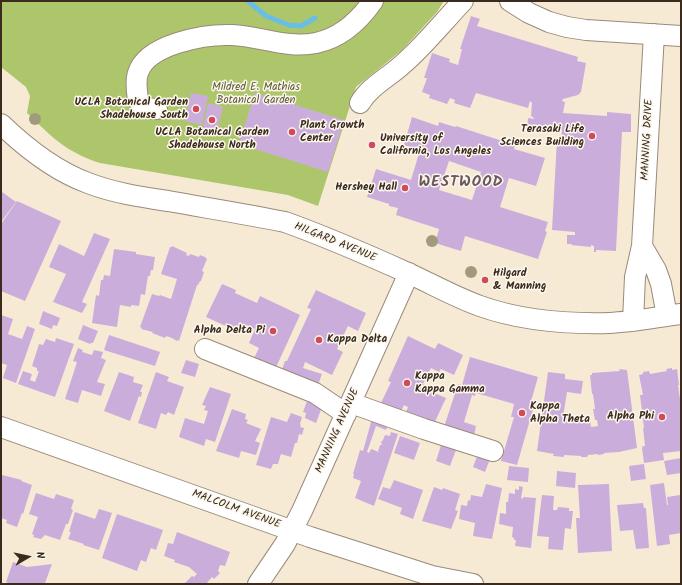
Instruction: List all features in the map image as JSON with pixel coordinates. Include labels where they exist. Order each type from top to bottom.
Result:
[{"type":"street","points":[[157,109],[142,106],[138,100],[138,73],[152,55],[177,42],[194,38],[232,35],[292,45],[314,43],[330,39],[349,27],[366,11],[373,1]]},
{"type":"street","points":[[360,103],[365,94],[403,64],[420,48],[463,1]]},
{"type":"street","points":[[510,1],[529,14],[567,27],[586,30],[681,36]]},
{"type":"street","name":"MANNING DRIVE","points":[[633,321],[635,277],[642,246],[654,34]]},
{"type":"street","name":"HILGARD AVENUE","points":[[1,124],[22,145],[43,160],[88,183],[129,195],[285,222],[409,273],[480,306],[520,316],[566,322],[609,323],[674,315]]},
{"type":"street","points":[[642,246],[656,270],[660,284],[674,315]]},
{"type":"street","name":"MANNING AVENUE","points":[[258,584],[282,548],[302,511],[409,273]]},
{"type":"street","points":[[205,349],[315,393],[348,408],[424,429],[493,451]]},
{"type":"street","name":"MALCOLM AVENUE","points":[[1,427],[292,530],[432,576],[474,584]]},
{"type":"green space","name":"Mildred E. Mathias Botanical Garden","points":[[1,1],[444,1],[437,12],[402,50],[356,87],[318,206],[288,195],[100,163],[88,159],[69,149],[53,137],[27,113],[30,96],[26,87],[1,67]]},
{"type":"building","name":"Terasaki Life Sciences Building","points":[[471,16],[480,19],[477,26],[578,57],[577,61],[586,63],[581,92],[578,95],[563,99],[562,101],[565,102],[563,113],[607,116],[607,112],[631,114],[631,132],[622,132],[616,251],[596,250],[596,252],[594,252],[594,246],[591,245],[591,247],[567,244],[567,235],[575,235],[575,232],[552,230],[557,140],[561,140],[562,130],[550,129],[549,133],[527,131],[528,118],[534,119],[531,116],[532,103],[530,101],[528,108],[476,93],[470,108],[454,103],[455,100],[450,98],[447,104],[429,98],[430,95],[422,92],[427,78],[424,78],[432,53],[450,59],[449,62],[458,65],[462,49],[460,49]]},
{"type":"building","name":"UCLA Botanical Garden Shadehouse South","points":[[191,93],[208,96],[202,125],[185,121]]},
{"type":"building","name":"Plant Growth Center","points":[[255,93],[344,120],[328,172],[239,144]]},
{"type":"building","name":"UCLA Botanical Garden Shadehouse North","points":[[208,103],[223,107],[216,136],[202,132]]},
{"type":"building","name":"Hershey Hall","points":[[412,117],[438,126],[439,122],[455,127],[456,126],[515,145],[514,149],[545,158],[536,186],[509,178],[500,207],[548,222],[545,231],[547,232],[538,259],[465,236],[461,251],[435,243],[439,229],[396,215],[398,208],[367,197],[376,169],[411,180],[420,150],[404,145]],"holes":[[[449,161],[481,172],[472,200],[439,190]]]},
{"type":"building","points":[[2,192],[16,202],[1,222],[1,194]]},
{"type":"building","points":[[17,201],[61,221],[25,301],[1,291],[1,224]]},
{"type":"building","points":[[94,233],[110,239],[82,302],[87,304],[82,313],[53,302],[66,274],[49,267],[59,244],[84,256]]},
{"type":"building","points":[[172,246],[187,253],[186,255],[189,256],[190,254],[199,257],[200,255],[207,259],[202,271],[204,272],[201,281],[197,285],[179,341],[166,336],[165,338],[152,333],[153,332],[141,329],[142,328],[140,327],[152,294],[171,299],[177,279],[161,274],[170,247]]},
{"type":"building","points":[[114,249],[136,252],[136,254],[155,257],[153,270],[151,270],[150,276],[148,276],[145,295],[141,294],[139,306],[131,305],[131,307],[120,305],[117,327],[92,323],[96,295],[99,296],[101,280],[103,280],[104,275],[110,276]]},
{"type":"building","name":"Alpha Delta Pi","points":[[222,284],[236,290],[235,293],[257,303],[260,296],[300,315],[273,374],[260,361],[254,358],[259,348],[249,343],[255,329],[247,325],[243,334],[206,317]]},
{"type":"building","name":"Kappa Delta","points":[[316,290],[366,313],[358,331],[348,326],[337,349],[343,352],[332,375],[305,362],[303,368],[322,374],[317,388],[280,375],[285,361],[287,361],[311,309],[307,308]]},
{"type":"building","points":[[43,311],[60,318],[57,326],[53,325],[52,329],[39,324]]},
{"type":"building","points":[[1,315],[13,319],[8,334],[22,339],[27,326],[35,329],[16,383],[3,378],[7,365],[1,363]]},
{"type":"building","points":[[83,325],[98,331],[93,343],[90,344],[78,339]]},
{"type":"building","points":[[109,335],[160,352],[155,366],[104,350]]},
{"type":"building","name":"Kappa Kappa Gamma","points":[[408,336],[435,349],[438,343],[463,355],[454,375],[441,369],[439,372],[431,368],[423,384],[434,389],[432,392],[446,398],[432,428],[404,417],[408,407],[404,405],[399,416],[379,407],[391,382],[388,381]]},
{"type":"building","points":[[56,338],[74,344],[55,397],[18,384],[23,371],[32,374],[30,380],[35,382],[39,371],[37,371],[37,368],[32,366],[39,344],[43,345],[46,339],[55,342]]},
{"type":"building","points":[[78,348],[83,350],[82,352],[92,355],[94,350],[103,352],[101,358],[106,360],[97,382],[105,384],[101,396],[82,390],[78,403],[65,399],[77,362],[73,361]]},
{"type":"building","name":"Kappa Alpha Theta","points":[[470,357],[538,377],[530,405],[534,406],[517,465],[501,461],[514,417],[511,417],[514,404],[476,393],[475,396],[472,395],[464,422],[476,426],[474,436],[444,427],[458,384],[462,385]]},
{"type":"building","points":[[186,360],[199,364],[195,377],[181,373]]},
{"type":"building","name":"Alpha Phi","points":[[672,368],[672,370],[677,369],[679,385],[681,406],[681,451],[663,453],[664,460],[644,463],[642,448],[645,446],[644,428],[640,395],[643,395],[639,375],[643,374],[643,372],[649,371],[650,374],[667,371],[666,369]]},
{"type":"building","points":[[619,369],[627,370],[637,448],[598,455],[588,455],[587,457],[564,455],[564,457],[553,456],[554,454],[537,451],[548,372],[565,374],[565,379],[583,381],[581,394],[567,392],[563,417],[575,420],[588,417],[590,418],[591,427],[598,426],[593,409],[595,409],[590,375],[592,375],[592,373],[620,371]]},
{"type":"building","points":[[119,372],[134,377],[133,382],[143,385],[140,392],[142,392],[141,397],[139,396],[130,421],[104,411]]},
{"type":"building","points":[[156,372],[169,377],[167,381],[184,387],[174,415],[168,412],[166,415],[161,413],[156,429],[138,423]]},
{"type":"building","points":[[210,387],[231,394],[215,442],[206,439],[204,446],[179,437],[185,418],[204,424],[208,411],[204,410],[206,406],[202,405]]},
{"type":"building","points":[[307,401],[322,407],[316,423],[305,418],[306,413],[303,412]]},
{"type":"building","points":[[232,409],[246,414],[245,419],[248,420],[246,423],[261,429],[255,441],[260,443],[256,455],[241,451],[239,458],[216,451]]},
{"type":"building","points":[[291,413],[302,417],[300,427],[304,428],[302,435],[299,434],[291,457],[281,454],[278,464],[273,464],[271,469],[256,465],[271,417],[287,422]]},
{"type":"building","points":[[373,415],[389,421],[386,430],[376,426],[367,452],[369,453],[371,449],[379,452],[380,445],[382,445],[381,442],[385,435],[390,436],[391,432],[398,434],[374,506],[355,498],[361,481],[353,478],[360,450],[363,451]]},
{"type":"building","points":[[400,436],[420,443],[414,460],[394,453]]},
{"type":"building","points":[[441,445],[456,450],[450,466],[436,461]]},
{"type":"building","points":[[478,454],[490,459],[485,472],[473,467]]},
{"type":"building","points":[[681,458],[681,473],[667,475],[664,461]]},
{"type":"building","points":[[644,464],[646,479],[631,481],[629,466]]},
{"type":"building","points":[[509,466],[529,468],[528,482],[507,480]]},
{"type":"building","points":[[557,471],[576,473],[575,488],[556,486]]},
{"type":"building","points":[[2,475],[22,480],[21,481],[32,485],[23,514],[22,513],[17,527],[6,523],[7,520],[1,518]]},
{"type":"building","points":[[394,480],[423,490],[413,519],[400,514],[402,508],[378,499],[383,487],[390,489]]},
{"type":"building","points":[[664,483],[667,505],[667,497],[680,495],[681,533],[669,535],[670,544],[657,546],[650,485]]},
{"type":"building","points":[[486,484],[502,488],[492,539],[473,536],[475,523],[459,519],[461,505],[467,506],[471,495],[482,497]]},
{"type":"building","points":[[609,484],[612,551],[578,553],[576,518],[580,518],[578,485]]},
{"type":"building","points":[[519,486],[523,487],[521,498],[536,498],[531,548],[515,546],[516,540],[512,537],[513,527],[499,524],[500,513],[506,514],[506,502],[508,502],[509,493],[515,494],[515,489],[519,490]]},
{"type":"building","points":[[434,487],[442,490],[443,488],[460,494],[455,510],[458,511],[451,529],[422,521]]},
{"type":"building","points":[[36,493],[54,499],[56,494],[74,500],[71,509],[73,510],[60,540],[45,535],[41,539],[33,537],[34,535],[32,534],[38,517],[29,514]]},
{"type":"building","points":[[542,495],[554,496],[553,510],[557,510],[558,507],[569,508],[569,511],[573,511],[571,529],[565,528],[563,550],[548,549],[549,537],[537,536]]},
{"type":"building","points":[[643,503],[644,508],[646,508],[649,548],[636,549],[633,530],[620,531],[617,505]]},
{"type":"building","points":[[99,509],[112,513],[99,550],[68,539],[75,512],[95,519]]},
{"type":"building","points":[[117,514],[163,530],[156,550],[151,548],[146,562],[141,560],[137,571],[102,558]]},
{"type":"building","points":[[177,532],[230,552],[225,566],[220,565],[218,571],[220,573],[214,579],[212,577],[206,584],[184,584],[192,576],[194,577],[197,574],[189,567],[174,562],[175,560],[164,556],[168,543],[173,544]]},
{"type":"building","points":[[13,562],[27,567],[52,564],[45,583],[10,584],[6,582]]},
{"type":"waterway","points":[[248,1],[266,16],[289,25],[301,26],[315,18]]},
{"type":"place","name":"UCLA Botanical Garden Shadehouse South","points":[[196,109]]},
{"type":"place","name":"UCLA Botanical Garden Shadehouse North","points":[[212,120]]},
{"type":"place","name":"Plant Growth Center","points":[[292,132]]},
{"type":"place","name":"Terasaki Life Sciences Building","points":[[592,136]]},
{"type":"place","name":"University of California, Los Angeles","points":[[372,145]]},
{"type":"place","name":"Hershey Hall","points":[[405,188]]},
{"type":"place","name":"Hilgard & Manning","points":[[485,280]]},
{"type":"place","name":"Alpha Delta Pi","points":[[273,331]]},
{"type":"place","name":"Kappa Delta","points":[[319,340]]},
{"type":"place","name":"Kappa Kappa Gamma","points":[[407,383]]},
{"type":"place","name":"Kappa Alpha Theta","points":[[522,413]]},
{"type":"place","name":"Alpha Phi","points":[[662,417]]},
{"type":"district","name":"WESTWOOD","points":[[461,183]]}]
